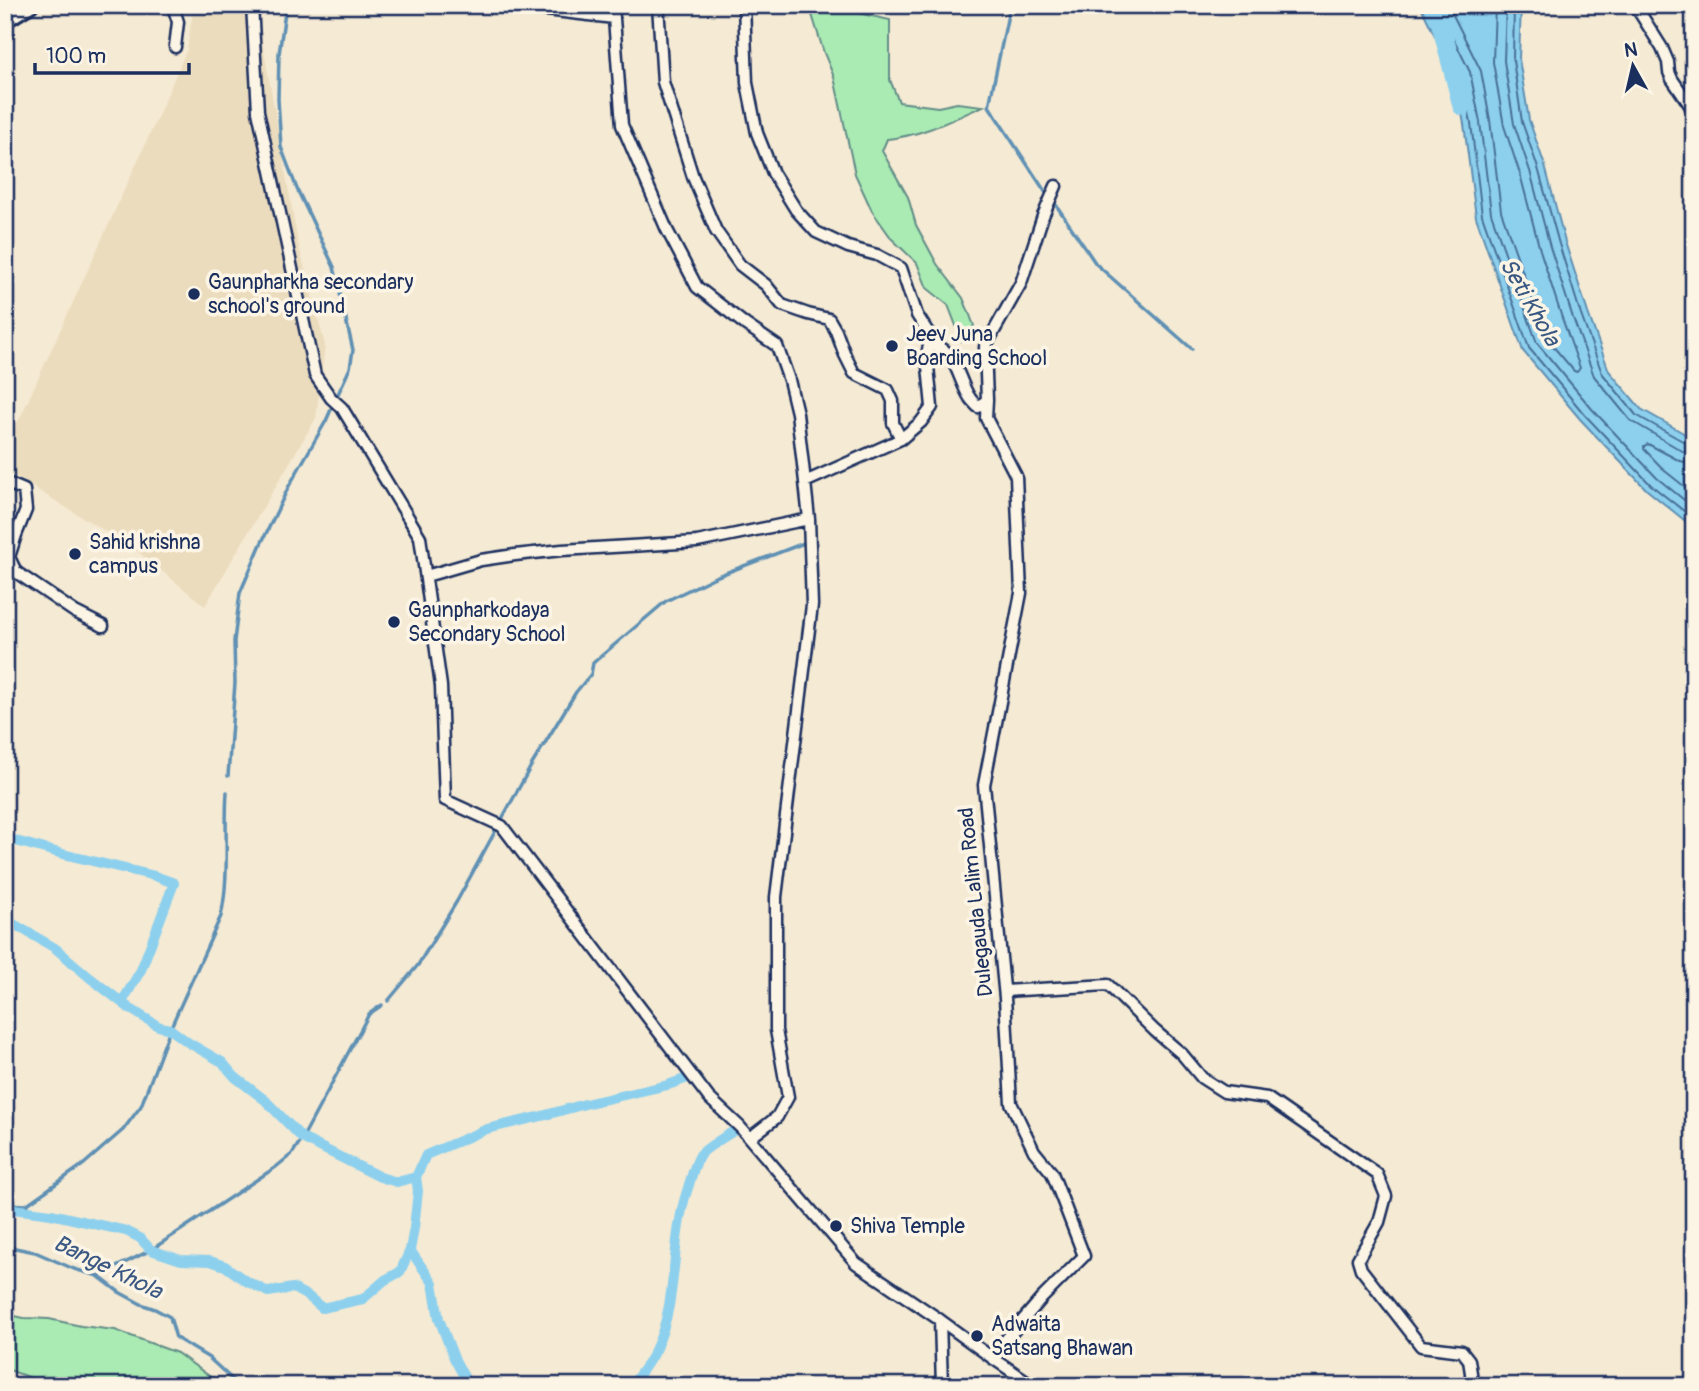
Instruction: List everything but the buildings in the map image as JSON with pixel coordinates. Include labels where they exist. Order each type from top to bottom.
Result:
[{"type":"street","points":[[5,21],[31,5]]},
{"type":"street","points":[[171,5],[178,22],[175,47]]},
{"type":"street","points":[[252,5],[258,111],[315,375],[331,398],[342,408],[420,537],[440,686],[445,800],[502,826],[709,1098],[750,1138],[856,1263],[1034,1386]]},
{"type":"street","points":[[504,5],[614,18]]},
{"type":"street","points":[[613,5],[622,125],[667,230],[697,287],[777,346],[797,413],[809,520],[812,605],[776,897],[776,1030],[788,1097],[777,1117],[750,1138]]},
{"type":"street","points":[[657,5],[663,82],[693,177],[716,231],[740,265],[766,285],[782,305],[828,319],[854,373],[888,390],[893,401],[893,423],[901,439]]},
{"type":"street","points":[[744,5],[747,83],[757,133],[773,173],[796,210],[816,232],[848,247],[877,255],[901,268],[917,315],[936,345],[948,353],[969,397],[978,407],[987,400]]},
{"type":"street","points":[[1635,5],[1662,48],[1672,79],[1694,111]]},
{"type":"street","name":"Dulegauda Lalim Road","points":[[991,1357],[1042,1298],[1084,1256],[1052,1172],[1034,1152],[1010,1103],[1005,991],[984,785],[1021,593],[1016,476],[986,418],[985,347],[1021,284],[1043,216],[1056,186]]},
{"type":"street","points":[[805,482],[901,439],[921,422],[932,407],[927,356],[929,345],[936,345]]},
{"type":"street","points":[[5,482],[24,490],[26,510],[9,557],[16,572],[75,612],[103,626]]},
{"type":"street","points":[[426,576],[481,560],[515,555],[697,542],[809,520]]},
{"type":"street","points":[[1005,991],[1108,985],[1182,1054],[1202,1078],[1224,1092],[1267,1098],[1377,1174],[1386,1196],[1379,1222],[1358,1259],[1361,1269],[1421,1346],[1462,1351],[1469,1360],[1472,1386]]},
{"type":"street","points":[[940,1320],[942,1386]]},
{"type":"shaded area","name":"Gaunpharkha secondary school's ground","points":[[194,5],[256,5],[298,243],[325,345],[316,418],[205,606],[136,550],[5,470],[5,445],[21,416],[187,49]]},
{"type":"green space","points":[[809,5],[854,5],[853,12],[890,20],[890,80],[899,102],[938,107],[957,103],[983,106],[924,131],[887,139],[882,151],[908,197],[916,225],[937,264],[963,298],[974,326],[969,336],[962,341],[948,305],[927,288],[917,263],[892,239],[872,211],[855,174],[834,77]]},
{"type":"green space","points":[[5,1314],[115,1330],[177,1353],[227,1386],[41,1386],[34,1379],[5,1367]]},
{"type":"water","points":[[1420,5],[1521,5],[1519,59],[1529,120],[1588,313],[1609,371],[1641,409],[1694,439],[1694,528],[1647,490],[1580,419],[1523,351],[1476,217],[1455,77]]},
{"type":"waterway","points":[[286,5],[279,54],[281,147],[297,189],[334,267],[353,350],[350,368],[338,394]]},
{"type":"waterway","points":[[1010,5],[989,106],[1046,193]]},
{"type":"waterway","name":"Seti Khola","points":[[1436,5],[1462,106]]},
{"type":"waterway","points":[[1054,202],[1096,264],[1192,349]]},
{"type":"waterway","points":[[228,776],[235,683],[234,641],[240,593],[289,486],[333,405]]},
{"type":"waterway","points":[[388,1001],[418,965],[457,901],[531,766],[576,692],[591,674],[593,663],[666,601],[715,577],[804,543]]},
{"type":"waterway","points":[[5,1204],[26,1205],[84,1164],[123,1130],[141,1106],[170,1029],[221,916],[225,886],[227,792]]},
{"type":"waterway","points":[[5,838],[174,883],[141,970],[122,1002]]},
{"type":"waterway","points":[[5,919],[55,948],[129,1008],[158,1026],[170,1029],[222,1062],[302,1138],[380,1177],[397,1182],[416,1177]]},
{"type":"waterway","points":[[303,1137],[369,1014],[382,1005]]},
{"type":"waterway","points":[[469,1386],[454,1358],[439,1319],[433,1283],[410,1250],[418,1191],[416,1177],[426,1155],[487,1129],[668,1085],[693,1076]]},
{"type":"waterway","points":[[631,1386],[650,1359],[663,1331],[671,1292],[678,1230],[696,1163],[708,1148],[740,1127]]},
{"type":"waterway","points":[[98,1276],[151,1250],[276,1167],[292,1154],[301,1140]]},
{"type":"waterway","points":[[5,1208],[51,1214],[126,1231],[140,1238],[151,1250],[181,1260],[210,1261],[225,1266],[268,1292],[293,1288],[322,1308],[363,1299],[385,1280],[400,1272],[410,1250]]},
{"type":"waterway","name":"Bange Khola","points":[[5,1246],[35,1252],[98,1276],[119,1292],[170,1317],[176,1338],[209,1358],[235,1382],[249,1386]]},
{"type":"place","name":"Gaunpharkha secondary school's ground","points":[[194,294]]},
{"type":"place","name":"Jeev Juna Boarding School","points":[[892,346]]},
{"type":"place","name":"Sahid krishna campus","points":[[75,554]]},
{"type":"place","name":"Gaunpharkodaya Secondary School","points":[[394,622]]},
{"type":"place","name":"Shiva Temple","points":[[836,1226]]},
{"type":"place","name":"Adwaita Satsang Bhawan","points":[[977,1336]]}]
